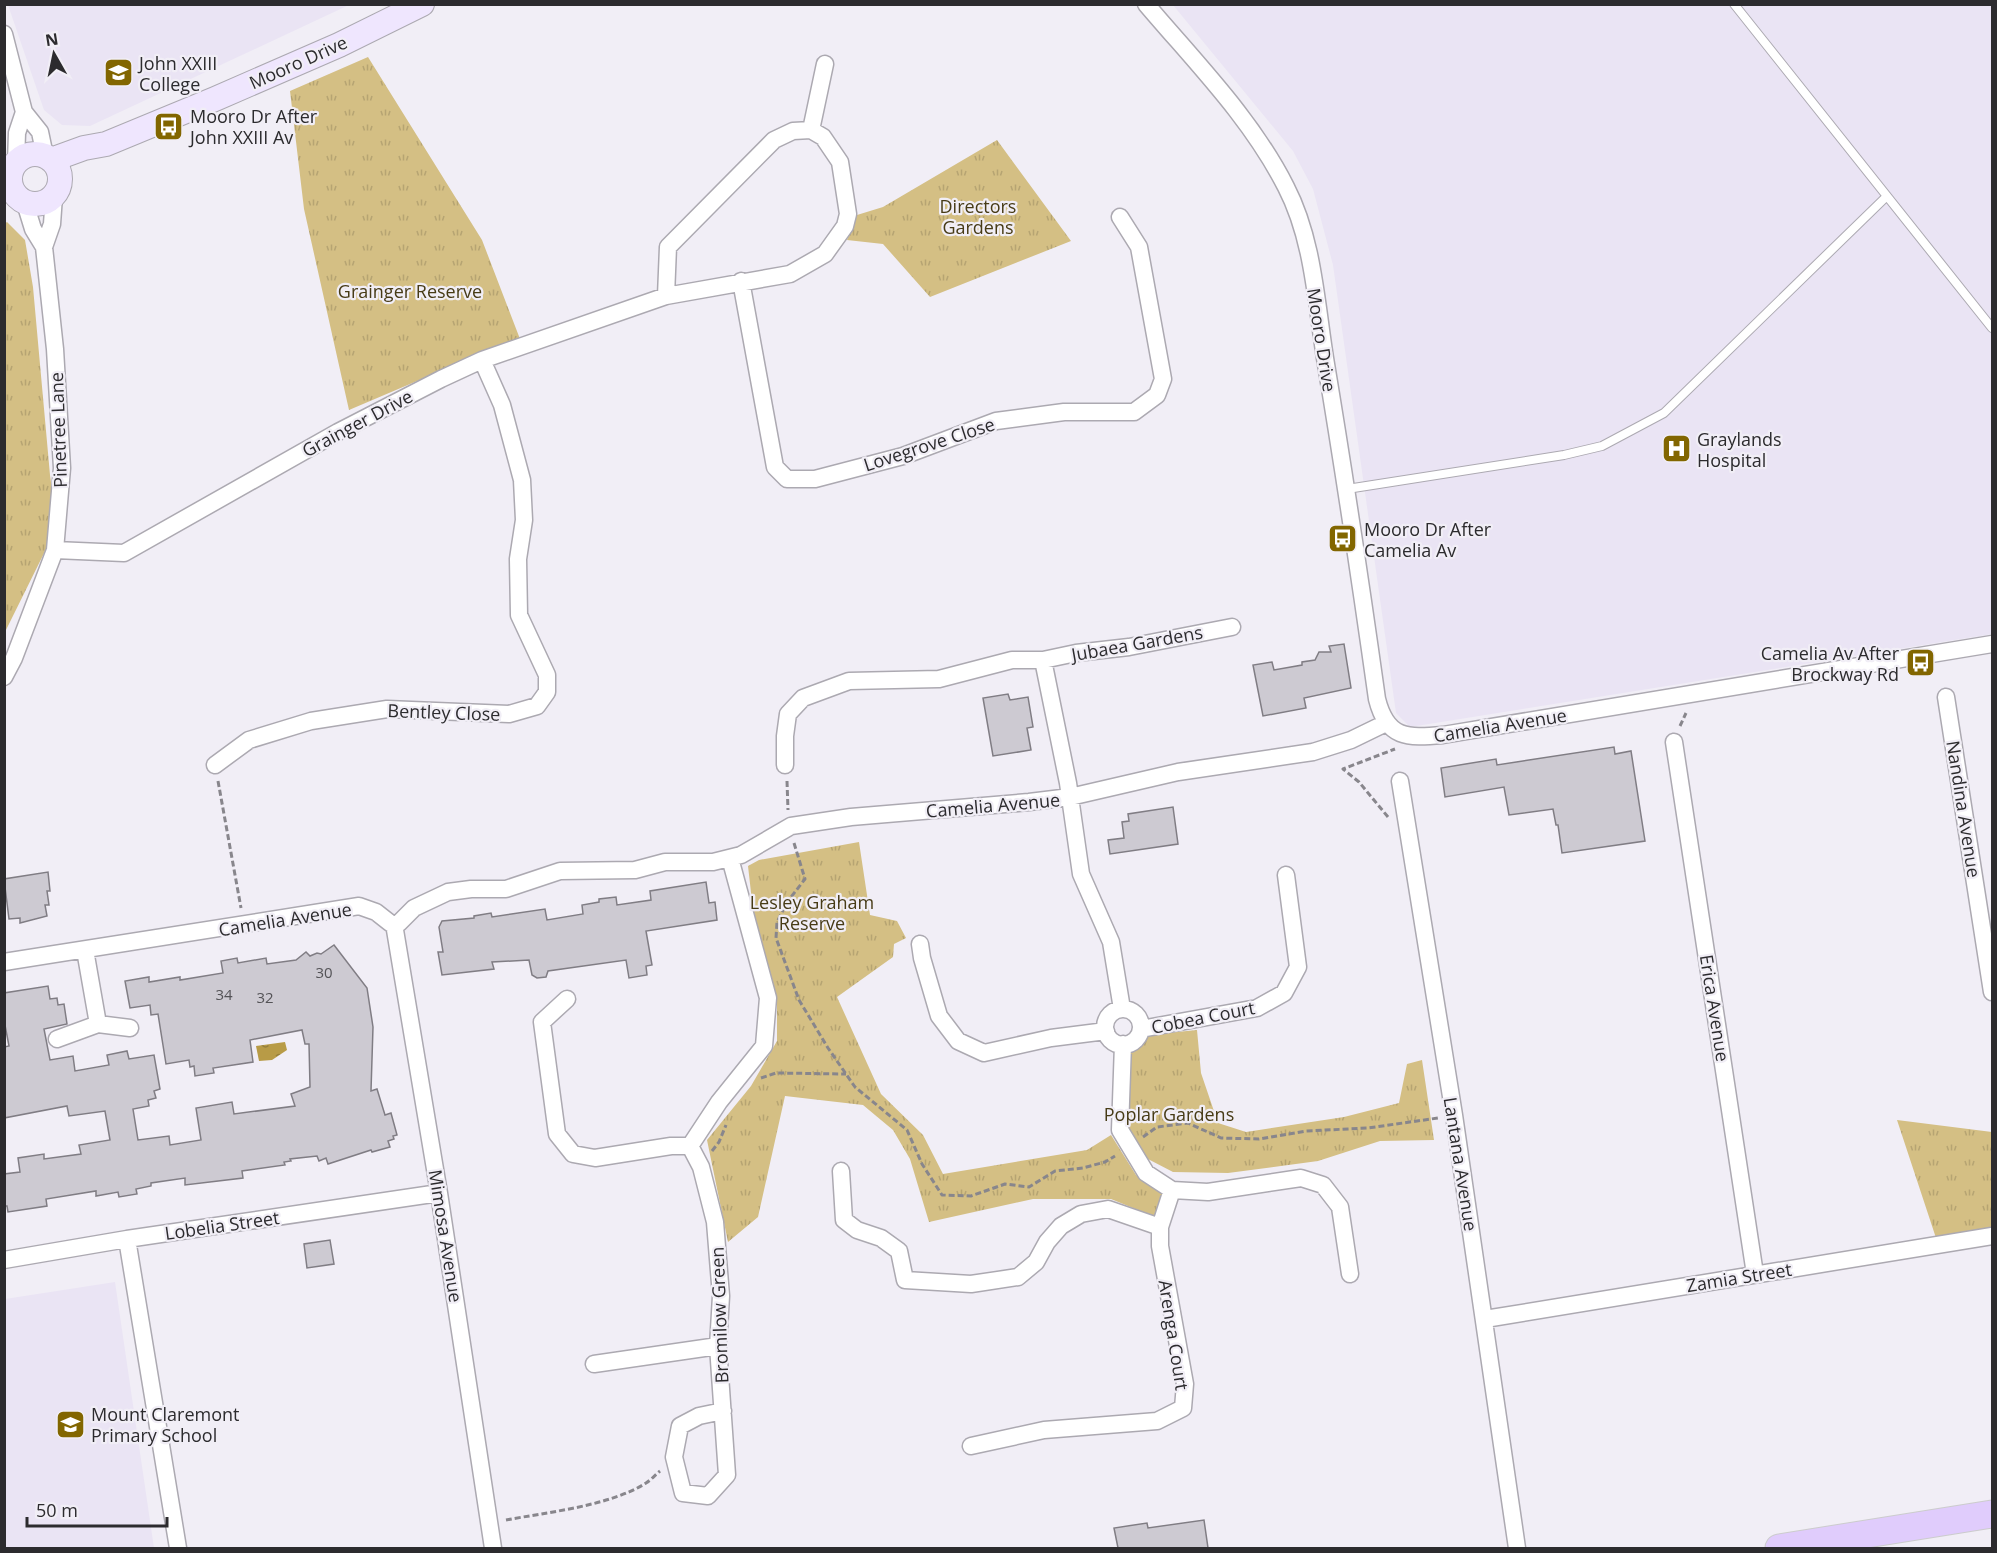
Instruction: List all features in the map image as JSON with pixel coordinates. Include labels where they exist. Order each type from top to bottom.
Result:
[{"type":"main road","points":[[1779,1548],[1992,1514]]},
{"type":"main road","points":[[1877,1548],[1992,1530]]},
{"type":"street","name":"Mooro Drive","points":[[106,144],[41,204],[13,189],[29,155],[48,158],[106,144],[339,45],[422,4]]},
{"type":"street","name":"Mooro Drive","points":[[1146,4],[1254,132],[1287,188],[1296,209],[1305,237],[1347,489],[1377,699],[1386,723]]},
{"type":"street","points":[[4,34],[24,112],[40,132],[48,158],[59,172],[56,191]]},
{"type":"street","points":[[666,296],[668,247],[774,140],[793,131],[811,130],[825,64]]},
{"type":"street","name":"Pinetree Lane","points":[[4,677],[14,658],[55,550],[62,468],[55,349],[44,247],[13,189],[17,133],[24,112]]},
{"type":"street","name":"Grainger Drive","points":[[55,550],[124,553],[338,432],[482,360],[666,296],[790,274],[825,254],[845,226],[848,214],[840,162],[823,137],[811,130]]},
{"type":"street","name":"Pinetree Lane","points":[[44,247],[52,224],[56,191]]},
{"type":"street","name":"Lovegrove Close","points":[[741,281],[775,467],[787,479],[815,479],[903,456],[996,421],[1064,412],[1134,412],[1157,395],[1163,379],[1139,247],[1120,217]]},
{"type":"street","name":"Bentley Close","points":[[215,765],[249,740],[311,721],[387,709],[509,714],[537,706],[547,692],[547,675],[519,615],[518,559],[525,519],[522,480],[502,405],[482,360]]},
{"type":"street","name":"Jubaea Gardens","points":[[785,765],[788,714],[803,698],[849,681],[939,678],[1012,660],[1043,660],[1076,653],[1129,647],[1232,627]]},
{"type":"street","name":"Camelia Avenue","points":[[4,962],[360,906],[376,912],[394,924],[414,908],[448,892],[471,889],[506,889],[560,871],[634,870],[665,862],[714,862],[741,855],[791,826],[851,817],[1070,797],[1178,772],[1313,752],[1352,740],[1386,723],[1401,734],[1415,738],[1443,735],[1992,644]]},
{"type":"street","points":[[1043,660],[1070,797],[1081,874],[1111,942],[1122,1009]]},
{"type":"street","name":"Nandina Avenue","points":[[1946,697],[1992,992]]},
{"type":"street","name":"Erica Avenue","points":[[1674,742],[1755,1274]]},
{"type":"street","name":"Lantana Avenue","points":[[1400,781],[1454,1115],[1517,1548]]},
{"type":"street","points":[[567,999],[542,1022],[557,1134],[573,1154],[595,1158],[671,1146],[690,1146],[719,1102],[764,1046],[768,998],[730,858]]},
{"type":"street","name":"Cobea Court","points":[[1141,1029],[1257,1008],[1284,993],[1298,967],[1286,875]]},
{"type":"street","name":"Mimosa Avenue","points":[[394,924],[439,1192],[493,1548]]},
{"type":"street","points":[[920,944],[939,1016],[957,1041],[984,1053],[1051,1038],[1106,1031]]},
{"type":"street","points":[[85,950],[98,1024]]},
{"type":"street","points":[[1122,1009],[1134,1012],[1141,1023],[1141,1029],[1135,1040],[1123,1044],[1112,1040],[1106,1031],[1107,1019],[1116,1010],[1122,1009]]},
{"type":"street","points":[[57,1040],[98,1024],[130,1028]]},
{"type":"street","points":[[1123,1044],[1120,1130],[1146,1173],[1172,1190],[1208,1192],[1301,1179],[1323,1185],[1340,1206],[1350,1274]]},
{"type":"street","name":"Bromilow Green","points":[[690,1146],[701,1167],[715,1222],[721,1296],[718,1346],[723,1411],[727,1475],[708,1496],[683,1493],[674,1457],[680,1426],[699,1416],[723,1411]]},
{"type":"street","points":[[841,1171],[844,1220],[857,1230],[881,1238],[899,1251],[905,1280],[971,1284],[1018,1277],[1036,1262],[1047,1242],[1061,1226],[1081,1214],[1108,1209],[1161,1227]]},
{"type":"street","name":"Arenga Court","points":[[971,1446],[1044,1430],[1156,1421],[1183,1408],[1185,1384],[1160,1246],[1161,1227],[1172,1190]]},
{"type":"street","name":"Lobelia Street","points":[[4,1260],[439,1192]]},
{"type":"street","name":"Zamia Street","points":[[1485,1319],[1992,1236]]},
{"type":"street","points":[[127,1239],[178,1548]]},
{"type":"street","points":[[594,1364],[718,1346]]},
{"type":"lane","points":[[1734,4],[1992,328]]},
{"type":"lane","points":[[1347,489],[1564,455],[1602,446],[1664,413],[1887,196]]},
{"type":"path","points":[[1674,742],[1686,712]]},
{"type":"path","points":[[1386,723],[1401,747],[1343,769],[1359,782],[1389,819]]},
{"type":"path","points":[[215,765],[244,926]]},
{"type":"path","points":[[785,765],[788,817],[797,859],[805,879],[788,901],[777,922],[776,938],[799,1000],[828,1048],[855,1087],[907,1130],[922,1164],[942,1195],[971,1196],[1005,1184],[1029,1187],[1055,1171],[1083,1168],[1105,1162],[1157,1127],[1188,1123],[1221,1138],[1259,1139],[1306,1131],[1368,1128],[1454,1115]]},
{"type":"path","points":[[758,1079],[776,1073],[846,1074]]},
{"type":"path","points":[[701,1167],[719,1142],[728,1122]]},
{"type":"path","points":[[489,1522],[562,1510],[615,1497],[647,1483],[674,1457]]},
{"type":"shaded area","name":"John XXIII College","points":[[8,5],[349,5],[90,126],[62,125],[44,110]]},
{"type":"shaded area","name":"Graylands Hospital","points":[[1173,5],[1992,5],[1992,634],[1410,727],[1396,713],[1333,265],[1313,189],[1293,151]]},
{"type":"shaded area","name":"Mount Claremont Primary School","points":[[115,1282],[154,1548],[5,1548],[5,1299]]},
{"type":"green space","name":"Grainger Reserve","points":[[368,57],[482,240],[520,339],[349,410],[304,209],[290,91]]},
{"type":"green space","name":"Directors Gardens","points":[[997,140],[1071,241],[930,297],[883,244],[847,240],[857,215],[883,207]]},
{"type":"green space","points":[[7,222],[25,240],[33,287],[57,527],[5,632],[4,224]]},
{"type":"green space","name":"Lesley Graham Reserve","points":[[859,842],[870,915],[897,921],[906,938],[894,944],[893,957],[837,997],[881,1094],[923,1135],[943,1174],[1087,1150],[1111,1135],[1136,1175],[1163,1192],[1155,1217],[1111,1199],[1033,1199],[929,1222],[910,1159],[893,1130],[863,1105],[785,1096],[758,1217],[728,1242],[707,1140],[751,1086],[777,1041],[777,1003],[753,910],[748,866],[759,860]]},
{"type":"green space","name":"Poplar Gardens","points":[[1197,1030],[1201,1073],[1218,1123],[1246,1132],[1344,1117],[1399,1103],[1407,1064],[1422,1060],[1434,1140],[1380,1141],[1318,1161],[1228,1173],[1173,1172],[1146,1158],[1126,1127],[1123,1053],[1147,1035]]},
{"type":"green space","points":[[1897,1120],[1992,1132],[1992,1229],[1936,1238]]},
{"type":"water","points":[[285,1042],[287,1050],[272,1060],[259,1061],[256,1046]]},
{"type":"building","points":[[1344,644],[1351,688],[1304,698],[1306,708],[1263,716],[1253,665],[1272,662],[1274,670],[1302,665],[1302,662],[1315,660],[1319,652],[1331,652],[1329,646]]},
{"type":"building","points":[[1008,694],[1010,700],[1028,697],[1033,727],[1027,728],[1031,750],[993,756],[983,698]]},
{"type":"building","points":[[1614,747],[1615,754],[1631,751],[1645,841],[1562,853],[1553,809],[1509,815],[1504,787],[1445,797],[1441,768],[1496,759],[1497,765]]},
{"type":"building","points":[[1173,807],[1178,844],[1110,854],[1108,840],[1124,838],[1122,822],[1129,821],[1128,814]]},
{"type":"building","points":[[48,872],[50,891],[47,891],[49,905],[45,905],[47,916],[20,923],[20,918],[9,919],[4,879]]},
{"type":"building","points":[[706,882],[709,903],[715,902],[717,920],[646,931],[652,965],[646,966],[647,975],[629,978],[626,960],[548,971],[546,977],[537,978],[532,975],[529,960],[492,962],[494,969],[442,975],[438,952],[443,952],[439,927],[442,921],[474,918],[474,916],[491,913],[492,917],[545,909],[547,920],[583,914],[582,905],[599,902],[599,899],[616,897],[617,905],[651,900],[650,891]]},
{"type":"building","points":[[334,945],[367,988],[373,1027],[371,1091],[377,1089],[385,1115],[391,1113],[397,1135],[388,1141],[390,1147],[372,1152],[371,1150],[328,1164],[326,1158],[319,1161],[317,1156],[290,1159],[291,1161],[284,1162],[285,1165],[242,1171],[243,1178],[185,1185],[185,1178],[151,1183],[151,1186],[136,1189],[137,1194],[119,1197],[118,1192],[96,1196],[96,1191],[46,1199],[47,1206],[8,1212],[7,1206],[4,1206],[4,1174],[20,1172],[18,1158],[44,1154],[44,1159],[81,1154],[79,1145],[110,1140],[105,1111],[69,1116],[67,1106],[4,1118],[4,1047],[9,1046],[4,1020],[4,993],[48,986],[50,999],[57,998],[58,1005],[64,1004],[67,1024],[44,1029],[50,1060],[73,1056],[75,1071],[109,1065],[107,1055],[127,1051],[129,1059],[154,1055],[160,1089],[154,1091],[156,1098],[148,1100],[149,1106],[133,1109],[138,1140],[169,1136],[170,1145],[201,1140],[196,1108],[232,1102],[234,1114],[295,1106],[291,1094],[310,1087],[309,1044],[305,1044],[302,1030],[250,1040],[253,1062],[213,1068],[214,1073],[195,1076],[194,1066],[190,1067],[189,1060],[166,1064],[158,1014],[151,1015],[150,1005],[130,1008],[125,981],[149,977],[149,982],[180,977],[180,980],[223,973],[221,961],[237,958],[238,963],[266,958],[267,964],[296,960],[306,952],[310,956],[321,954]]},
{"type":"building","points":[[330,1240],[334,1264],[307,1268],[304,1244]]},
{"type":"building","points":[[1204,1520],[1208,1548],[1118,1548],[1114,1528],[1147,1523],[1148,1528]]},
{"type":"place","name":"John XXIII College","points":[[118,73]]},
{"type":"place","name":"Mooro Dr After John XXIII Av","points":[[169,126]]},
{"type":"place","name":"Graylands Hospital","points":[[1676,449]]},
{"type":"place","name":"Mooro Dr After Camelia Av","points":[[1343,539]]},
{"type":"place","name":"Camelia Av After Brockway Rd","points":[[1920,663]]},
{"type":"place","name":"Mount Claremont Primary School","points":[[70,1424]]}]
